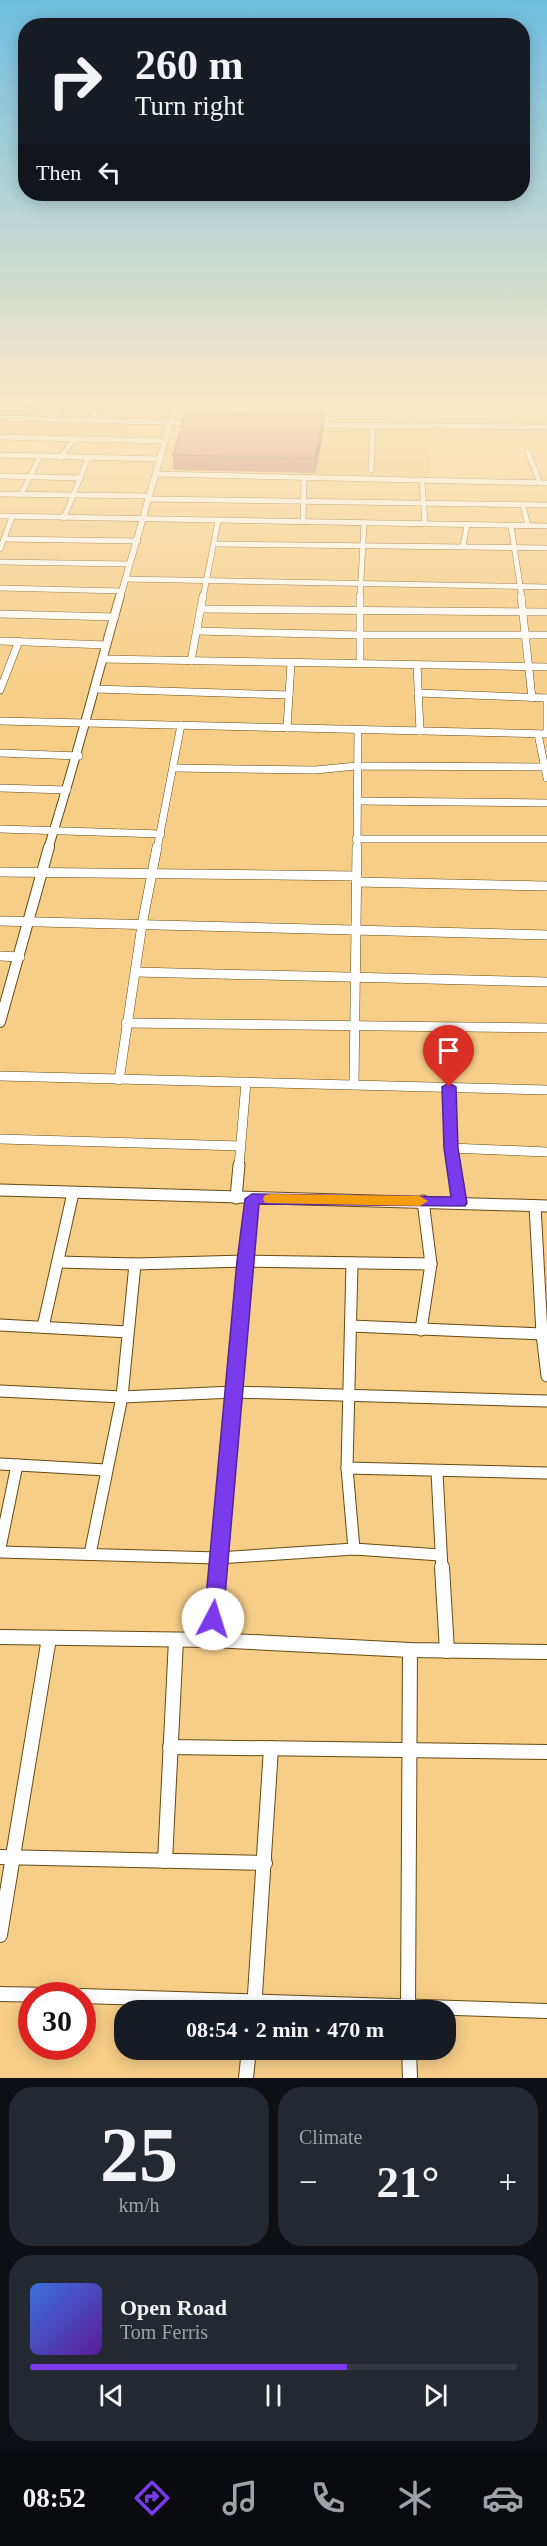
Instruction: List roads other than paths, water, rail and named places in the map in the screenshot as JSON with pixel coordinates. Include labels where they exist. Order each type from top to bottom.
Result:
[{"type":"street","points":[[64,518],[74,496],[547,505]]},
{"type":"street","points":[[303,496],[303,522]]},
{"type":"street","points":[[423,496],[425,524]]},
{"type":"street","points":[[0,1022],[2,1007],[20,957],[41,873],[79,756],[84,723],[138,541],[148,498]]},
{"type":"street","points":[[523,505],[528,526]]},
{"type":"street","points":[[0,516],[547,526]]},
{"type":"street","points":[[0,549],[12,517]]},
{"type":"street","points":[[191,661],[216,544],[218,520]]},
{"type":"street","points":[[360,664],[359,609],[364,523]]},
{"type":"street","points":[[463,546],[467,525]]},
{"type":"street","points":[[511,526],[527,635],[532,698]]},
{"type":"street","points":[[4,539],[138,541]]},
{"type":"street","points":[[216,544],[547,548]]},
{"type":"street","points":[[0,562],[130,564]]},
{"type":"street","points":[[126,579],[547,587]]},
{"type":"street","points":[[0,588],[122,591]]},
{"type":"street","points":[[202,609],[547,612]]},
{"type":"street","points":[[0,614],[115,617]]},
{"type":"street","points":[[198,631],[361,636],[547,635]]},
{"type":"street","points":[[0,641],[106,645]]},
{"type":"street","points":[[0,690],[3,675],[19,641]]},
{"type":"street","points":[[102,660],[547,667]]},
{"type":"street","points":[[287,728],[291,663]]},
{"type":"street","points":[[417,665],[420,731]]},
{"type":"street","points":[[95,688],[289,695]]},
{"type":"street","points":[[418,693],[547,698],[544,734],[547,778]]},
{"type":"street","points":[[0,721],[544,734]]},
{"type":"street","points":[[118,1080],[142,924],[181,725]]},
{"type":"street","points":[[354,1084],[358,730]]},
{"type":"street","points":[[0,753],[79,756]]},
{"type":"street","points":[[174,768],[315,770],[357,766],[546,767]]},
{"type":"street","points":[[0,788],[67,790]]},
{"type":"street","points":[[357,801],[547,803]]},
{"type":"street","points":[[0,830],[160,834]]},
{"type":"street","points":[[356,839],[547,839]]},
{"type":"street","points":[[0,872],[152,873],[547,886]]},
{"type":"street","points":[[0,921],[547,935]]},
{"type":"street","points":[[0,956],[20,957]]},
{"type":"street","points":[[136,972],[547,982]]},
{"type":"street","points":[[126,1023],[547,1028]]},
{"type":"street","points":[[0,1076],[547,1090]]},
{"type":"street","points":[[236,1198],[246,1082]]},
{"type":"street","points":[[449,1087],[451,1148],[459,1203]]},
{"type":"street","points":[[0,1139],[241,1146]]},
{"type":"street","points":[[451,1148],[547,1152]]},
{"type":"street","points":[[0,1190],[547,1206]]},
{"type":"street","points":[[43,1327],[73,1193]]},
{"type":"street","points":[[212,1640],[244,1261],[252,1199]]},
{"type":"street","points":[[421,1330],[431,1264],[423,1201]]},
{"type":"street","points":[[535,1206],[542,1334],[547,1376]]},
{"type":"street","points":[[58,1262],[135,1264],[244,1261],[431,1264]]},
{"type":"street","points":[[352,1263],[347,1468],[354,1549]]},
{"type":"street","points":[[90,1554],[122,1397],[135,1264]]},
{"type":"street","points":[[0,1325],[128,1332]]},
{"type":"street","points":[[351,1326],[542,1334]]},
{"type":"street","points":[[0,1391],[122,1397],[234,1392],[547,1401]]},
{"type":"street","points":[[0,1464],[106,1470]]},
{"type":"street","points":[[17,1465],[0,1550],[218,1558],[354,1549],[440,1555]]},
{"type":"street","points":[[347,1468],[547,1473]]},
{"type":"street","points":[[437,1472],[447,1651]]},
{"type":"street","points":[[0,1637],[212,1640],[410,1650],[547,1653]]},
{"type":"street","points":[[0,1935],[6,1858],[49,1638]]},
{"type":"street","points":[[165,1861],[176,1640]]},
{"type":"street","points":[[408,2000],[410,1650]]},
{"type":"street","points":[[170,1747],[547,1752]]},
{"type":"street","points":[[254,2000],[271,1748]]},
{"type":"street","points":[[6,1858],[265,1863]]},
{"type":"street","points":[[0,1994],[18,1994]]},
{"type":"street","points":[[96,1997],[151,2000]]},
{"type":"street","points":[[456,2009],[547,2011]]},
{"type":"street","points":[[246,2078],[248,2060]]},
{"type":"street","points":[[410,2060],[410,2078]]}]
